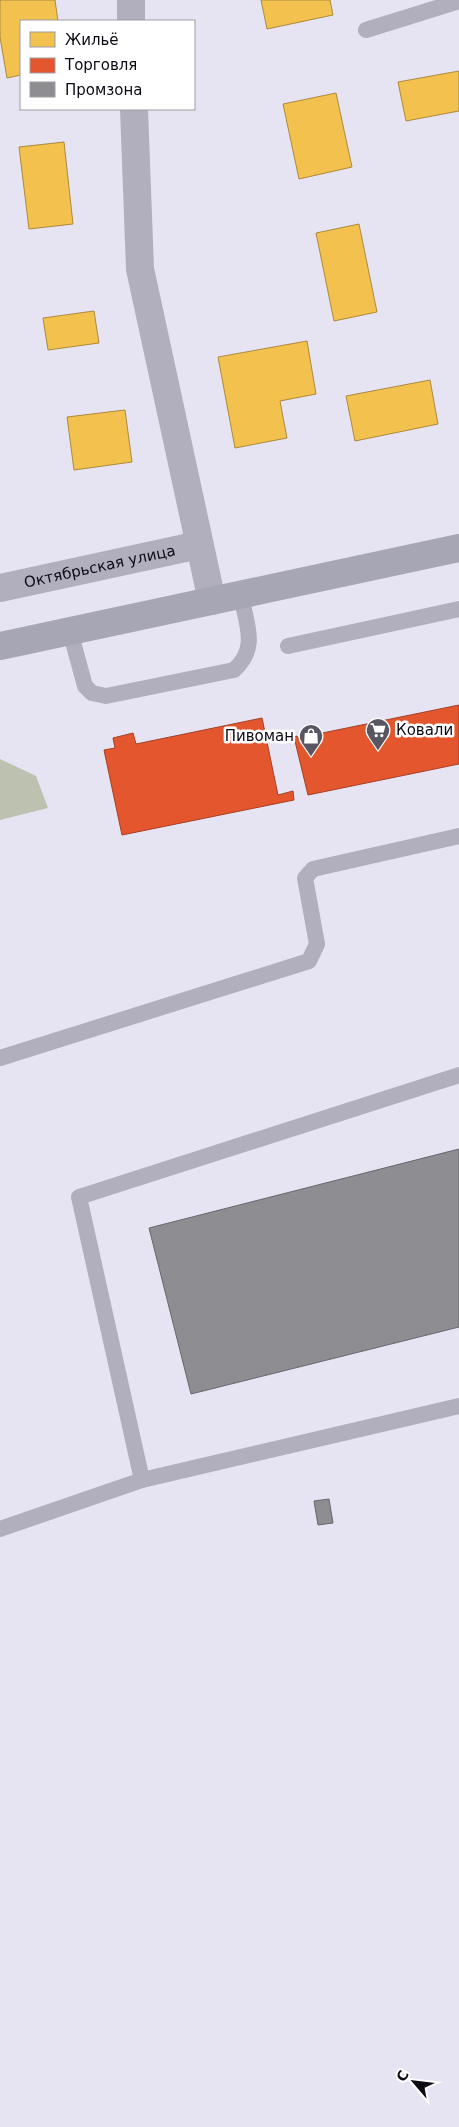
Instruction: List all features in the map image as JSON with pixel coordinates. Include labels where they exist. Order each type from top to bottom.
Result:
[{"type":"main road","points":[[0,646],[459,548]]},
{"type":"street","points":[[130,0],[131,20]]},
{"type":"street","points":[[134,110],[140,269],[212,601]]},
{"type":"street","name":"Октябрьская улица","points":[[0,588],[199,545]]},
{"type":"lane","points":[[366,30],[459,2]]},
{"type":"lane","points":[[70,631],[85,686],[92,693],[106,696],[234,670],[244,661],[250,644],[241,595]]},
{"type":"lane","points":[[288,646],[459,610]]},
{"type":"lane","points":[[0,1058],[309,961],[317,944],[305,878],[313,869],[459,836]]},
{"type":"lane","points":[[142,1480],[79,1197],[459,1075]]},
{"type":"lane","points":[[0,1529],[142,1480],[459,1406]]},
{"type":"green space","points":[[0,759],[36,776],[48,808],[0,820]]},
{"type":"building: Жильё","points":[[0,0],[55,0],[58,20],[20,20],[20,75],[7,78],[0,37]]},
{"type":"building: Жильё","points":[[261,0],[330,0],[333,15],[267,29]]},
{"type":"building: Жильё","points":[[459,71],[459,111],[406,121],[398,82]]},
{"type":"building: Жильё","points":[[336,93],[352,167],[299,179],[283,104]]},
{"type":"building: Жильё","points":[[64,142],[73,224],[29,229],[19,147]]},
{"type":"building: Жильё","points":[[359,224],[377,312],[334,321],[316,233]]},
{"type":"building: Жильё","points":[[94,311],[99,343],[48,350],[43,318]]},
{"type":"building: Жильё","points":[[307,341],[316,394],[280,401],[287,438],[235,448],[218,357]]},
{"type":"building: Жильё","points":[[430,380],[438,424],[355,441],[346,396]]},
{"type":"building: Жильё","points":[[125,410],[132,462],[74,470],[67,417]]},
{"type":"building: Торговля","name":"Ковали","points":[[459,705],[459,764],[308,795],[294,737],[297,736],[298,738]]},
{"type":"building: Торговля","points":[[262,718],[278,795],[293,791],[294,800],[122,835],[104,750],[115,748],[113,738],[133,733],[136,744]]},
{"type":"building: Промзона","points":[[459,1149],[459,1327],[191,1394],[149,1228]]},
{"type":"building: Промзона","points":[[329,1499],[333,1523],[318,1525],[314,1501]]},
{"type":"place","name":"Ковали","points":[[378,751]]},
{"type":"place","name":"Пивоман","points":[[311,757]]}]
